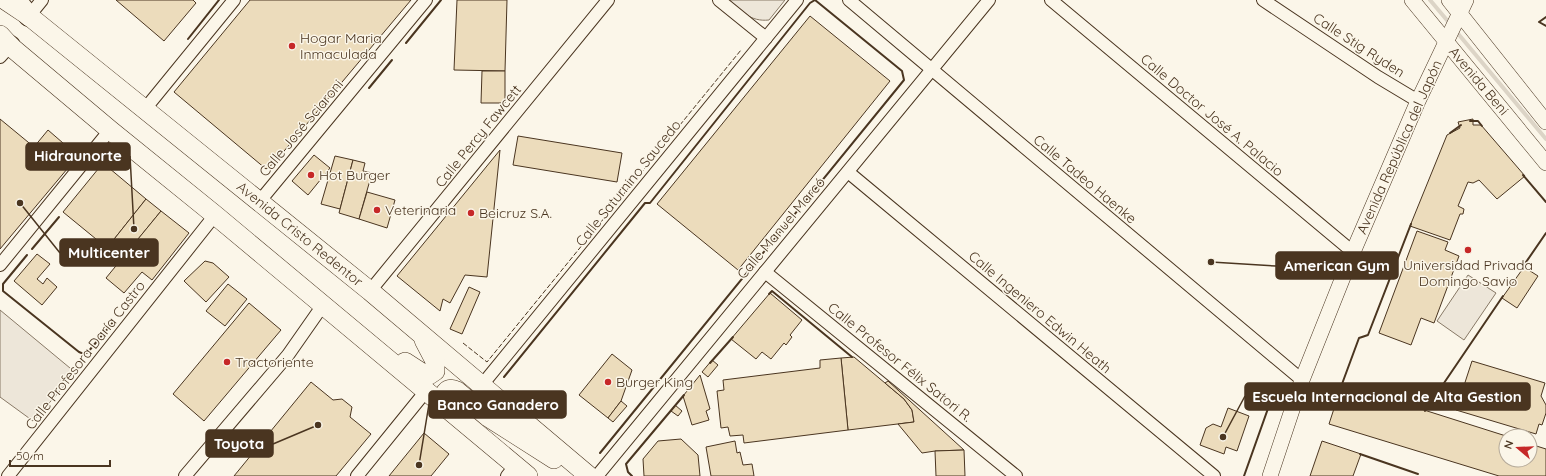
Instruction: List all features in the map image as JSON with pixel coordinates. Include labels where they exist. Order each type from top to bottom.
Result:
[{"type":"highway","points":[[16,0],[29,16]]},
{"type":"main road","name":"Avenida Cristo Redentor","points":[[5,0],[29,16],[370,291],[584,472]]},
{"type":"main road","points":[[2,44],[307,291],[462,422],[517,473]]},
{"type":"main road","points":[[307,291],[324,300],[356,323],[411,367],[429,375],[435,371],[435,361],[430,349],[419,332]]},
{"type":"main road","points":[[462,422],[445,404],[443,397],[448,389],[457,391],[488,417],[548,456],[584,472]]},
{"type":"street","points":[[29,16],[42,0]]},
{"type":"street","points":[[145,109],[234,0]]},
{"type":"street","name":"Calle José Sciaroni","points":[[259,202],[426,0]]},
{"type":"street","name":"Calle Percy Fawcett","points":[[370,291],[608,0]]},
{"type":"street","points":[[719,0],[766,38]]},
{"type":"street","name":"Calle Saturnino Saucedo","points":[[482,385],[796,0]]},
{"type":"street","name":"Calle Tadeo Haenke","points":[[849,0],[1302,380]]},
{"type":"street","name":"Calle Manuel Marcó","points":[[597,476],[989,0]]},
{"type":"street","name":"Calle Doctor José A. Palacio","points":[[1051,0],[1353,252]]},
{"type":"street","name":"Calle Stig Ryden","points":[[1263,0],[1378,77],[1418,101]]},
{"type":"street","name":"Avenida Beni","points":[[1412,0],[1546,163]]},
{"type":"street","name":"Avenida Beni","points":[[1448,0],[1461,10],[1546,122]]},
{"type":"street","name":"Avenida República del Japón","points":[[1270,476],[1302,380],[1353,252],[1418,101],[1461,10]]},
{"type":"street","points":[[0,265],[110,130]]},
{"type":"street","name":"Calle Ingeniero Edwin Heath","points":[[848,172],[1214,476]]},
{"type":"street","name":"Calle Profesora Daría Castro","points":[[8,476],[215,215]]},
{"type":"street","name":"Calle Profesor Félix Satori R.","points":[[765,272],[1016,476]]},
{"type":"street","points":[[185,476],[288,355],[323,305]]},
{"type":"street","points":[[357,476],[426,391]]},
{"type":"shaded area","points":[[727,0],[785,0],[769,20],[762,20],[746,15]]},
{"type":"shaded area","points":[[1468,275],[1496,293],[1464,340],[1437,321]]},
{"type":"shaded area","points":[[0,310],[76,373],[33,421],[0,397]]},
{"type":"building","points":[[116,0],[193,0],[196,3],[164,41]]},
{"type":"building","name":"Hogar Maria Inmaculada","points":[[250,0],[411,0],[274,163],[266,169],[174,92]]},
{"type":"building","points":[[457,0],[507,0],[505,71],[454,70]]},
{"type":"building","points":[[810,16],[890,81],[738,270],[657,204]]},
{"type":"building","points":[[482,71],[505,71],[505,103],[481,103]]},
{"type":"building","points":[[0,119],[34,147],[48,130],[78,156],[0,249]]},
{"type":"building","points":[[1473,119],[1473,125],[1481,125],[1525,176],[1497,199],[1479,180],[1473,183],[1468,182],[1458,206],[1464,209],[1463,214],[1460,214],[1450,240],[1410,226],[1447,135],[1460,128],[1458,122]]},
{"type":"building","points":[[518,136],[622,153],[617,182],[513,165]]},
{"type":"building","name":"Beicruz S.A.","points":[[500,150],[487,277],[465,275],[450,303],[443,299],[440,311],[397,276]]},
{"type":"building","name":"Hot Burger","points":[[314,155],[330,168],[308,195],[292,181]]},
{"type":"building","points":[[335,156],[353,160],[340,209],[321,204]]},
{"type":"building","points":[[353,160],[365,163],[363,171],[372,173],[359,219],[339,213]]},
{"type":"building","points":[[103,163],[146,199],[107,248],[63,212]]},
{"type":"building","name":"Veterinaria","points":[[367,192],[395,200],[387,228],[359,219]]},
{"type":"building","points":[[146,199],[161,211],[121,260],[107,248]]},
{"type":"building","points":[[161,211],[189,233],[152,280],[142,272],[124,293],[106,278]]},
{"type":"building","points":[[1417,231],[1448,242],[1445,250],[1459,256],[1434,323],[1421,318],[1411,345],[1379,333]]},
{"type":"building","points":[[37,254],[50,264],[37,279],[43,284],[47,278],[57,287],[42,305],[14,281]]},
{"type":"building","points":[[205,261],[213,263],[229,277],[206,302],[184,281]]},
{"type":"building","points":[[1524,267],[1538,276],[1517,308],[1502,298]]},
{"type":"building","points":[[228,284],[247,299],[225,326],[206,311]]},
{"type":"building","points":[[469,287],[480,292],[462,334],[450,329]]},
{"type":"building","points":[[770,293],[802,320],[790,335],[792,337],[786,345],[784,343],[771,359],[762,352],[756,359],[731,339]]},
{"type":"building","name":"Tractoriente","points":[[249,303],[281,330],[204,421],[173,394]]},
{"type":"building","name":"Burger King","points":[[612,354],[632,370],[621,401],[608,418],[579,395]]},
{"type":"building","points":[[854,357],[904,399],[912,410],[914,422],[848,430],[841,358]]},
{"type":"building","points":[[841,358],[848,430],[744,443],[743,435],[730,436],[728,427],[721,428],[717,391],[724,390],[723,380],[820,368],[820,360]]},
{"type":"building","points":[[712,360],[718,365],[708,377],[702,372]]},
{"type":"building","points":[[1472,361],[1545,383],[1541,396],[1546,405],[1546,413],[1542,425],[1539,424],[1538,428],[1516,428],[1456,410]]},
{"type":"building","points":[[700,375],[710,409],[706,411],[709,420],[692,425],[683,396]]},
{"type":"building","points":[[888,381],[964,450],[922,453],[898,424],[914,422],[912,410],[904,399],[885,383]]},
{"type":"building","points":[[311,382],[333,400],[342,399],[352,407],[350,417],[371,434],[336,476],[234,476]]},
{"type":"building","points":[[1342,384],[1498,433],[1498,468],[1538,468],[1538,446],[1546,449],[1546,476],[1499,476],[1329,424]]},
{"type":"building","name":"Burger King","points":[[621,401],[627,406],[613,422],[608,418]]},
{"type":"building","points":[[675,405],[682,411],[678,416],[671,411]]},
{"type":"building","points":[[1228,408],[1249,416],[1237,451],[1226,447],[1224,454],[1200,445],[1206,428],[1213,424],[1221,427]]},
{"type":"building","points":[[424,433],[449,454],[431,476],[389,476]]},
{"type":"building","points":[[681,439],[698,455],[700,476],[644,476],[643,459],[658,441]]},
{"type":"building","points":[[735,441],[737,453],[740,452],[743,465],[752,464],[754,476],[711,476],[706,447]]},
{"type":"building","points":[[1322,441],[1361,454],[1353,476],[1310,476]]},
{"type":"building","points":[[964,450],[965,476],[936,476],[935,451]]},
{"type":"waterway","points":[[1430,0],[1451,25]]},
{"type":"waterway","points":[[1455,30],[1546,139]]},
{"type":"fence","points":[[463,343],[487,362],[741,50]]},
{"type":"wall","points":[[188,39],[219,0]]},
{"type":"wall","points":[[406,43],[441,0]]},
{"type":"wall","points":[[504,377],[645,203],[650,203],[810,3],[815,0]]},
{"type":"wall","points":[[600,453],[904,80],[902,71],[815,0]]},
{"type":"wall","points":[[1546,17],[1539,22],[1546,26]]},
{"type":"wall","points":[[369,88],[392,60]]},
{"type":"wall","points":[[1470,121],[1478,121],[1482,126]]},
{"type":"wall","points":[[1450,133],[1461,125]]},
{"type":"wall","points":[[1523,175],[1546,202]]},
{"type":"wall","points":[[32,249],[59,217]]},
{"type":"wall","points":[[1345,385],[1342,384],[1359,338],[1368,335],[1411,224]]},
{"type":"wall","points":[[1522,268],[1546,233]]},
{"type":"wall","points":[[27,255],[3,284],[3,291],[79,352],[84,354],[88,352],[114,321]]},
{"type":"wall","points":[[769,294],[772,291],[852,357]]},
{"type":"wall","points":[[1425,411],[1503,296]]},
{"type":"wall","points":[[710,363],[733,337]]},
{"type":"wall","points":[[1244,476],[1276,386]]},
{"type":"wall","points":[[632,476],[628,472],[626,464],[684,395]]},
{"type":"wall","points":[[1360,454],[1418,474]]},
{"type":"place","name":"Hogar Maria Inmaculada","points":[[292,46]]},
{"type":"place","name":"Hot Burger","points":[[311,175]]},
{"type":"place","name":"Multicenter","points":[[20,203]]},
{"type":"place","name":"Veterinaria","points":[[377,210]]},
{"type":"place","name":"Beicruz S.A.","points":[[471,213]]},
{"type":"place","name":"Hidraunorte","points":[[134,229]]},
{"type":"place","name":"Universidad Privada Domingo Savio","points":[[1468,250]]},
{"type":"place","name":"American Gym","points":[[1211,262]]},
{"type":"place","name":"Tractoriente","points":[[227,362]]},
{"type":"place","name":"Burger King","points":[[608,382]]},
{"type":"place","name":"Toyota","points":[[318,425]]},
{"type":"place","name":"Escuela Internacional de Alta Gestion","points":[[1223,437]]},
{"type":"place","name":"Banco Ganadero","points":[[419,465]]}]
